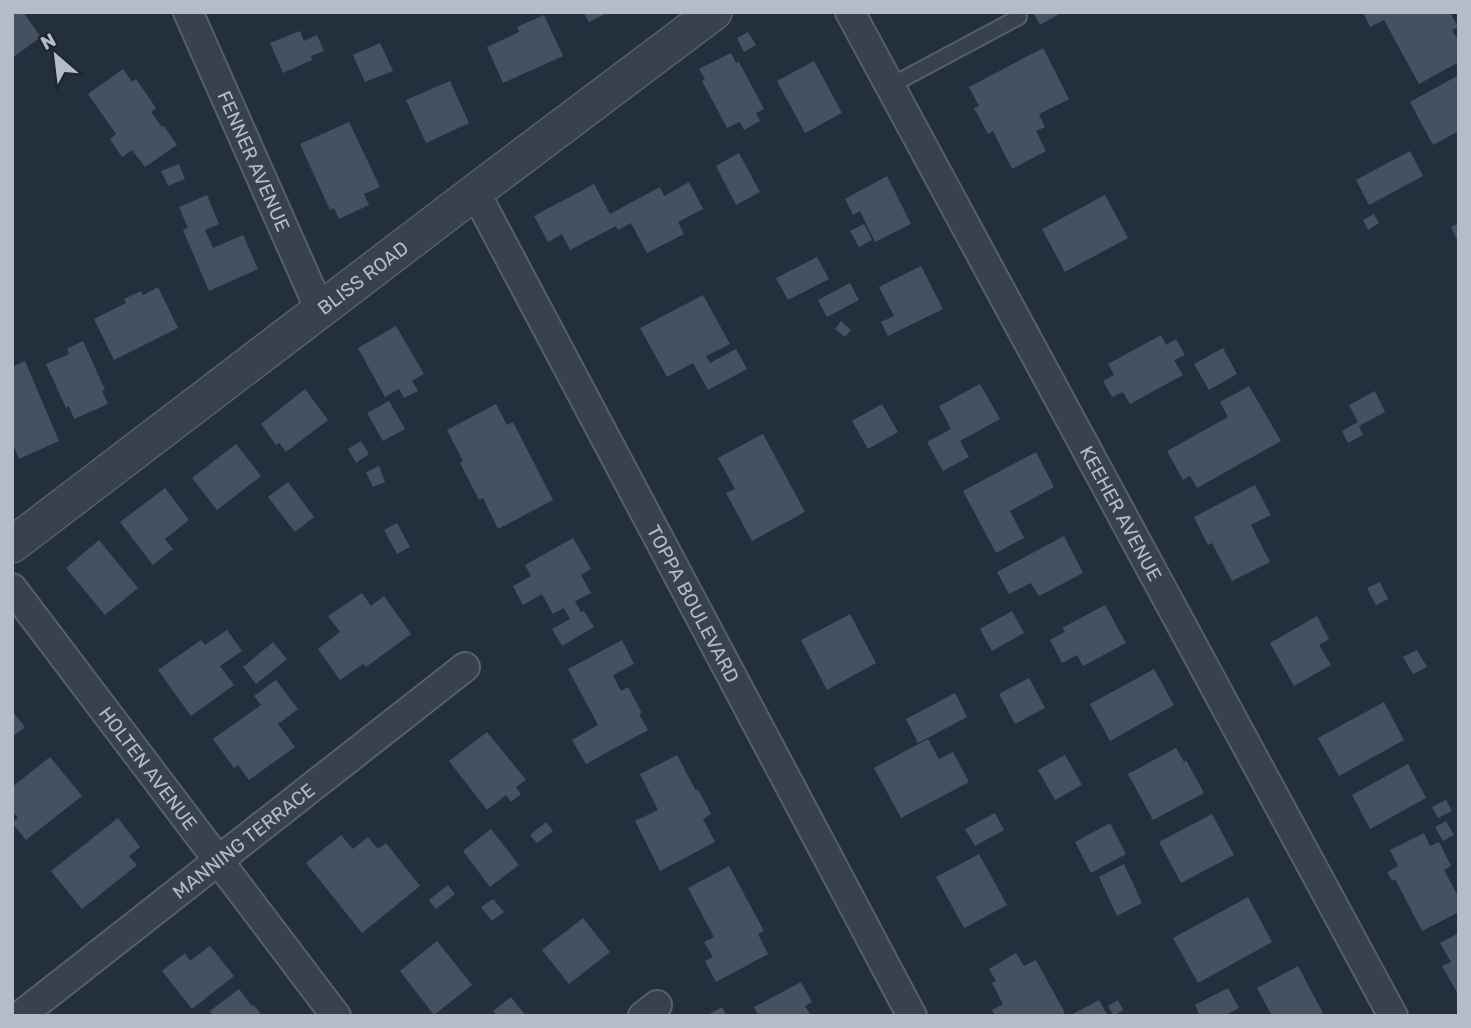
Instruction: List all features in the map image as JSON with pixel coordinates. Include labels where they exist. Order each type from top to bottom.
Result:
[{"type":"street","name":"FENNER AVENUE","points":[[188,12],[320,310]]},
{"type":"street","name":"KEEHER AVENUE","points":[[850,12],[1393,1016]]},
{"type":"street","name":"BLISS ROAD","points":[[12,545],[704,16]]},
{"type":"street","name":"TOPPA BOULEVARD","points":[[475,192],[912,1016]]},
{"type":"street","name":"HOLTEN AVENUE","points":[[12,588],[336,1016]]},
{"type":"street","name":"MANNING TERRACE","points":[[20,1016],[466,667]]},
{"type":"lane","points":[[890,86],[1019,17]]},
{"type":"building","points":[[12,12],[23,12],[41,37],[12,58]]},
{"type":"building","points":[[583,12],[609,12],[589,22]]},
{"type":"building","points":[[1033,12],[1063,12],[1040,25]]},
{"type":"building","points":[[1363,12],[1450,12],[1458,27],[1452,30],[1459,42],[1459,62],[1419,84],[1384,20],[1370,27]]},
{"type":"building","points":[[544,15],[563,56],[503,83],[487,47],[519,32],[517,27]]},
{"type":"building","points":[[300,31],[304,41],[317,35],[324,51],[311,56],[312,60],[283,73],[270,43]]},
{"type":"building","points":[[748,32],[756,45],[744,52],[737,38]]},
{"type":"building","points":[[380,43],[393,71],[365,82],[353,55]]},
{"type":"building","points":[[1043,48],[1069,99],[1039,114],[1045,127],[1036,131],[1046,151],[1012,169],[993,131],[988,134],[974,108],[979,106],[969,87]]},
{"type":"building","points":[[731,53],[736,63],[739,62],[764,109],[756,113],[760,121],[744,130],[740,122],[727,128],[702,81],[705,79],[699,69]]},
{"type":"building","points":[[814,61],[842,113],[805,133],[777,81]]},
{"type":"building","points":[[123,69],[132,82],[136,79],[156,108],[151,112],[177,145],[145,167],[132,150],[122,157],[110,139],[116,134],[88,94]]},
{"type":"building","points":[[1459,75],[1459,131],[1433,145],[1410,102]]},
{"type":"building","points":[[450,81],[469,123],[426,143],[406,100]]},
{"type":"building","points":[[349,122],[380,187],[364,194],[369,205],[339,219],[334,208],[330,210],[300,144]]},
{"type":"building","points":[[1410,151],[1423,176],[1369,205],[1356,180]]},
{"type":"building","points":[[739,153],[760,192],[736,205],[716,166]]},
{"type":"building","points":[[179,164],[185,179],[168,186],[161,171]]},
{"type":"building","points":[[887,176],[911,224],[875,242],[860,211],[853,215],[845,199]]},
{"type":"building","points":[[689,182],[703,209],[678,222],[684,234],[647,253],[631,223],[618,230],[616,226],[570,250],[562,234],[548,242],[534,216],[594,184],[610,214],[660,187],[664,196]]},
{"type":"building","points":[[207,195],[219,224],[205,230],[213,248],[243,235],[258,269],[209,291],[183,230],[188,228],[179,207]]},
{"type":"building","points":[[1105,195],[1128,238],[1065,272],[1042,229]]},
{"type":"building","points":[[1374,214],[1379,223],[1368,230],[1363,220]]},
{"type":"building","points":[[1459,223],[1459,244],[1451,227]]},
{"type":"building","points":[[864,224],[872,240],[859,247],[850,231]]},
{"type":"building","points":[[817,257],[829,279],[788,300],[776,278]]},
{"type":"building","points":[[921,266],[943,309],[888,336],[881,322],[894,316],[879,287]]},
{"type":"building","points":[[850,283],[859,300],[827,317],[818,300]]},
{"type":"building","points":[[158,287],[178,328],[114,360],[94,319],[126,303],[124,299],[141,291],[143,295]]},
{"type":"building","points":[[703,295],[730,344],[706,356],[710,363],[736,349],[747,369],[708,390],[693,363],[667,377],[640,328]]},
{"type":"building","points":[[841,321],[851,330],[845,337],[835,329]]},
{"type":"building","points":[[396,326],[424,374],[412,381],[418,391],[404,398],[399,389],[385,397],[358,348]]},
{"type":"building","points":[[1161,335],[1166,345],[1176,339],[1185,355],[1174,360],[1183,375],[1130,404],[1123,392],[1112,397],[1103,381],[1114,375],[1108,364]]},
{"type":"building","points":[[83,341],[105,390],[102,391],[108,404],[74,419],[69,406],[66,408],[46,364],[69,354],[67,349]]},
{"type":"building","points":[[1223,348],[1237,374],[1209,390],[1194,364]]},
{"type":"building","points":[[25,361],[59,441],[19,459],[12,447],[12,367]]},
{"type":"building","points":[[980,384],[1000,419],[960,441],[969,457],[943,471],[927,442],[951,429],[939,406]]},
{"type":"building","points":[[1249,386],[1281,441],[1197,488],[1190,476],[1183,480],[1167,451],[1228,417],[1220,402]]},
{"type":"building","points":[[305,389],[328,420],[286,452],[279,443],[276,445],[261,424]]},
{"type":"building","points":[[1375,391],[1385,412],[1359,426],[1363,435],[1348,443],[1342,431],[1358,422],[1349,405]]},
{"type":"building","points":[[389,401],[405,429],[383,441],[367,413]]},
{"type":"building","points":[[496,404],[507,425],[513,422],[553,500],[498,529],[483,498],[479,500],[447,430]]},
{"type":"building","points":[[882,404],[898,432],[868,449],[852,421]]},
{"type":"building","points":[[763,434],[805,512],[752,541],[726,493],[735,489],[718,458]]},
{"type":"building","points":[[361,441],[369,454],[356,463],[348,449]]},
{"type":"building","points":[[236,444],[261,476],[217,510],[192,478]]},
{"type":"building","points":[[1036,452],[1054,487],[1010,511],[1024,538],[996,553],[963,491]]},
{"type":"building","points":[[379,466],[385,482],[373,487],[366,472]]},
{"type":"building","points":[[288,482],[314,517],[295,532],[268,497]]},
{"type":"building","points":[[1255,485],[1271,515],[1251,525],[1270,562],[1232,581],[1212,543],[1208,545],[1194,517]]},
{"type":"building","points":[[165,488],[189,520],[165,539],[173,549],[153,565],[120,522]]},
{"type":"building","points":[[397,523],[410,547],[397,554],[384,530]]},
{"type":"building","points":[[1064,536],[1083,573],[1039,596],[1031,583],[1009,594],[997,572]]},
{"type":"building","points":[[573,538],[591,569],[581,575],[591,593],[575,601],[594,627],[562,646],[552,629],[570,619],[564,608],[553,614],[542,594],[523,605],[513,586],[531,576],[525,565]]},
{"type":"building","points":[[99,540],[138,588],[105,615],[66,568]]},
{"type":"building","points":[[1380,582],[1388,599],[1376,605],[1367,588]]},
{"type":"building","points":[[362,593],[371,606],[384,596],[411,634],[366,667],[363,664],[340,680],[318,649],[340,632],[328,616]]},
{"type":"building","points":[[1105,605],[1126,643],[1083,666],[1077,655],[1062,663],[1050,640],[1065,632],[1062,628]]},
{"type":"building","points":[[1012,611],[1024,633],[992,651],[980,629]]},
{"type":"building","points":[[850,614],[876,663],[827,690],[801,640]]},
{"type":"building","points":[[1317,616],[1329,639],[1319,645],[1331,665],[1294,686],[1270,643]]},
{"type":"building","points":[[227,630],[242,651],[220,666],[234,685],[191,716],[158,670],[201,640],[205,645]]},
{"type":"building","points":[[622,640],[634,664],[613,675],[621,691],[628,687],[648,730],[586,764],[572,740],[598,725],[568,669]]},
{"type":"building","points":[[273,642],[287,659],[256,684],[243,667]]},
{"type":"building","points":[[1417,650],[1427,667],[1413,674],[1403,657]]},
{"type":"building","points":[[1154,669],[1174,705],[1110,741],[1090,704]]},
{"type":"building","points":[[1029,678],[1045,708],[1015,724],[999,694]]},
{"type":"building","points":[[276,680],[298,709],[278,724],[295,747],[249,780],[238,765],[234,768],[213,739],[261,705],[254,696]]},
{"type":"building","points":[[955,693],[967,717],[918,743],[906,719]]},
{"type":"building","points":[[1384,702],[1404,740],[1339,776],[1318,738]]},
{"type":"building","points":[[12,711],[25,727],[12,737]]},
{"type":"building","points":[[487,732],[526,780],[516,787],[521,794],[511,802],[506,795],[487,810],[449,761]]},
{"type":"building","points":[[928,739],[939,759],[953,752],[969,782],[901,818],[874,768]]},
{"type":"building","points":[[1176,748],[1184,762],[1186,760],[1204,793],[1153,820],[1128,774]]},
{"type":"building","points":[[677,755],[711,814],[703,819],[715,842],[660,871],[635,821],[658,810],[640,774]]},
{"type":"building","points":[[1065,755],[1082,785],[1055,800],[1038,770]]},
{"type":"building","points":[[50,757],[82,796],[26,840],[12,823],[18,818],[12,811],[12,787]]},
{"type":"building","points":[[1408,764],[1426,798],[1370,829],[1352,795]]},
{"type":"building","points":[[1446,800],[1452,811],[1438,818],[1432,807]]},
{"type":"building","points":[[995,813],[1004,830],[975,846],[965,829]]},
{"type":"building","points":[[1212,814],[1234,855],[1181,883],[1159,842]]},
{"type":"building","points":[[118,818],[140,847],[129,856],[137,865],[82,909],[51,871]]},
{"type":"building","points":[[1446,821],[1454,835],[1443,841],[1435,827]]},
{"type":"building","points":[[546,822],[553,831],[537,843],[530,835]]},
{"type":"building","points":[[1110,823],[1126,854],[1091,873],[1075,842]]},
{"type":"building","points":[[491,829],[519,865],[490,887],[463,851]]},
{"type":"building","points":[[1424,833],[1430,846],[1439,842],[1451,866],[1444,870],[1459,898],[1459,912],[1422,931],[1395,879],[1392,881],[1387,872],[1398,866],[1390,850]]},
{"type":"building","points":[[341,835],[353,849],[368,837],[378,849],[386,843],[420,886],[362,933],[306,863]]},
{"type":"building","points":[[979,854],[1007,905],[964,928],[936,877]]},
{"type":"building","points":[[1124,864],[1142,903],[1117,916],[1099,877]]},
{"type":"building","points":[[729,866],[764,931],[758,934],[768,954],[716,982],[705,961],[713,957],[704,942],[714,937],[688,888]]},
{"type":"building","points":[[448,885],[455,894],[436,909],[429,900]]},
{"type":"building","points":[[1248,897],[1272,942],[1198,983],[1173,938]]},
{"type":"building","points":[[493,899],[504,912],[492,921],[481,907]]},
{"type":"building","points":[[583,918],[610,952],[569,984],[542,950]]},
{"type":"building","points":[[1459,933],[1459,996],[1442,966],[1451,962],[1440,943]]},
{"type":"building","points":[[437,941],[472,985],[434,1015],[400,971]]},
{"type":"building","points":[[210,946],[234,976],[192,1009],[162,971],[185,953],[190,961]]},
{"type":"building","points":[[1016,953],[1024,966],[1036,960],[1065,1013],[1059,1016],[996,1016],[992,1010],[1003,1004],[992,983],[996,981],[989,969]]},
{"type":"building","points":[[1298,966],[1323,1013],[1318,1016],[1272,1016],[1257,988]]},
{"type":"building","points":[[801,982],[812,1002],[805,1006],[811,1016],[759,1016],[754,1007]]},
{"type":"building","points":[[1228,988],[1239,1008],[1224,1016],[1200,1016],[1195,1005]]},
{"type":"building","points":[[239,989],[262,1016],[213,1016],[210,1011]]},
{"type":"building","points":[[511,997],[526,1016],[497,1016],[493,1011]]},
{"type":"building","points":[[1099,1000],[1108,1016],[1069,1016]]},
{"type":"building","points":[[1118,1000],[1123,1010],[1114,1016],[1108,1006]]},
{"type":"building","points":[[722,1007],[727,1016],[706,1016]]}]
